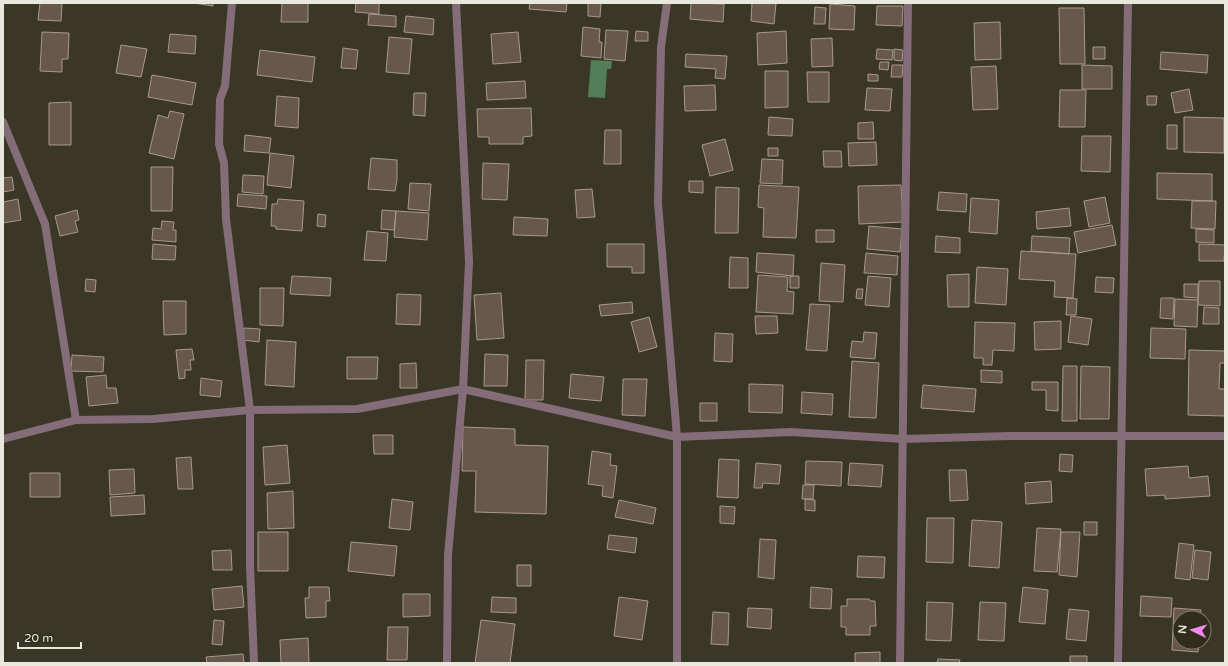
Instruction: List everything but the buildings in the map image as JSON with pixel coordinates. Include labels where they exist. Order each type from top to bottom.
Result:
[{"type":"street","points":[[232,3],[225,86],[220,99],[219,144],[224,163],[226,218],[250,410],[250,566],[254,663]]},
{"type":"street","points":[[446,663],[448,555],[463,389],[468,262],[456,3]]},
{"type":"street","points":[[667,3],[661,47],[658,203],[678,437],[677,663]]},
{"type":"street","points":[[900,663],[908,3]]},
{"type":"street","points":[[1118,663],[1120,436],[1128,3]]},
{"type":"street","points":[[3,122],[45,224],[76,420]]},
{"type":"street","points":[[3,439],[76,420],[153,418],[250,410],[357,409],[463,389],[678,437],[791,432],[903,439],[1225,436]]},
{"type":"green space","points":[[591,60],[612,61],[611,69],[607,69],[605,98],[588,97]]}]
